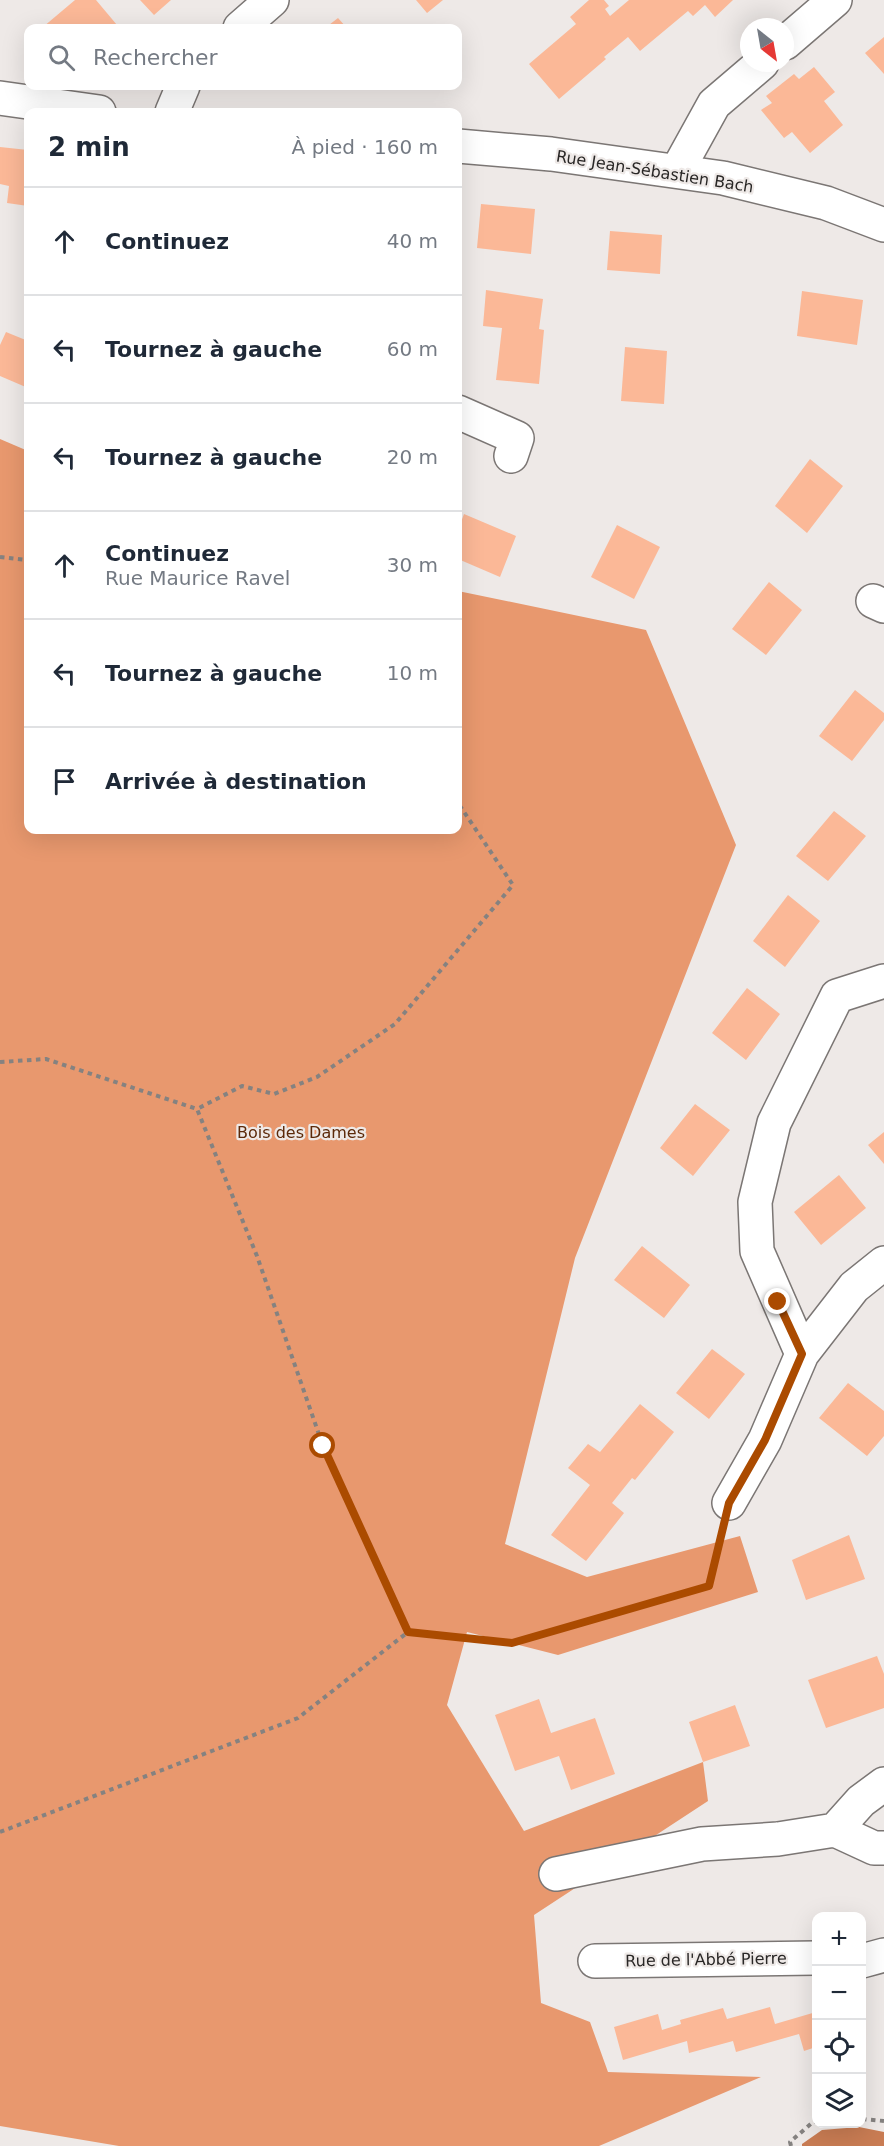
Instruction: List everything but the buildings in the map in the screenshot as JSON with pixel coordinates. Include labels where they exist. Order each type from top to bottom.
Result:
[{"type":"street","points":[[245,24],[272,0]]},
{"type":"street","points":[[794,35],[835,0]]},
{"type":"street","points":[[677,171],[714,104],[751,72]]},
{"type":"street","points":[[174,108],[181,90]]},
{"type":"street","points":[[0,98],[71,108]]},
{"type":"street","name":"Rue Jean-Sébastien Bach","points":[[462,146],[552,154],[723,178],[826,203],[884,225]]},
{"type":"street","points":[[462,414],[517,438],[511,456]]},
{"type":"street","points":[[802,1354],[757,1251],[755,1202],[774,1123],[837,996],[884,981]]},
{"type":"street","points":[[729,1503],[765,1440],[802,1354],[854,1287],[884,1263]]},
{"type":"street","points":[[835,1830],[861,1801],[884,1784]]},
{"type":"street","points":[[556,1874],[702,1844],[778,1839],[835,1830],[874,1848],[884,1848]]},
{"type":"street","points":[[866,1960],[884,1955]]},
{"type":"street","name":"Rue de l'Abbé Pierre","points":[[595,1961],[812,1958]]},
{"type":"path","points":[[0,557],[24,560]]},
{"type":"path","points":[[0,1062],[46,1059],[197,1109],[242,1086],[274,1094],[317,1077],[395,1024],[513,885],[462,809]]},
{"type":"path","points":[[197,1109],[257,1256],[323,1446],[408,1632]]},
{"type":"path","points":[[0,1832],[298,1718],[408,1632],[512,1643],[709,1586],[729,1503]]},
{"type":"path","points":[[866,2119],[884,2121]]},
{"type":"path","points":[[791,2146],[790,2142],[812,2125]]},
{"type":"green space","name":"Bois des Dames","points":[[0,439],[24,449],[24,834],[462,834],[462,592],[646,630],[736,845],[575,1258],[505,1544],[587,1577],[740,1536],[758,1592],[558,1655],[467,1632],[447,1705],[524,1831],[703,1762],[708,1801],[534,1915],[541,2003],[590,2022],[608,2072],[761,2077],[599,2146],[119,2146],[0,2126]]},
{"type":"shaded area","points":[[864,2128],[884,2132],[884,2146],[802,2146],[822,2130]]},
{"type":"route","points":[[323,1446],[408,1632],[512,1643],[709,1586],[729,1503],[765,1440],[802,1354],[778,1302]]}]
